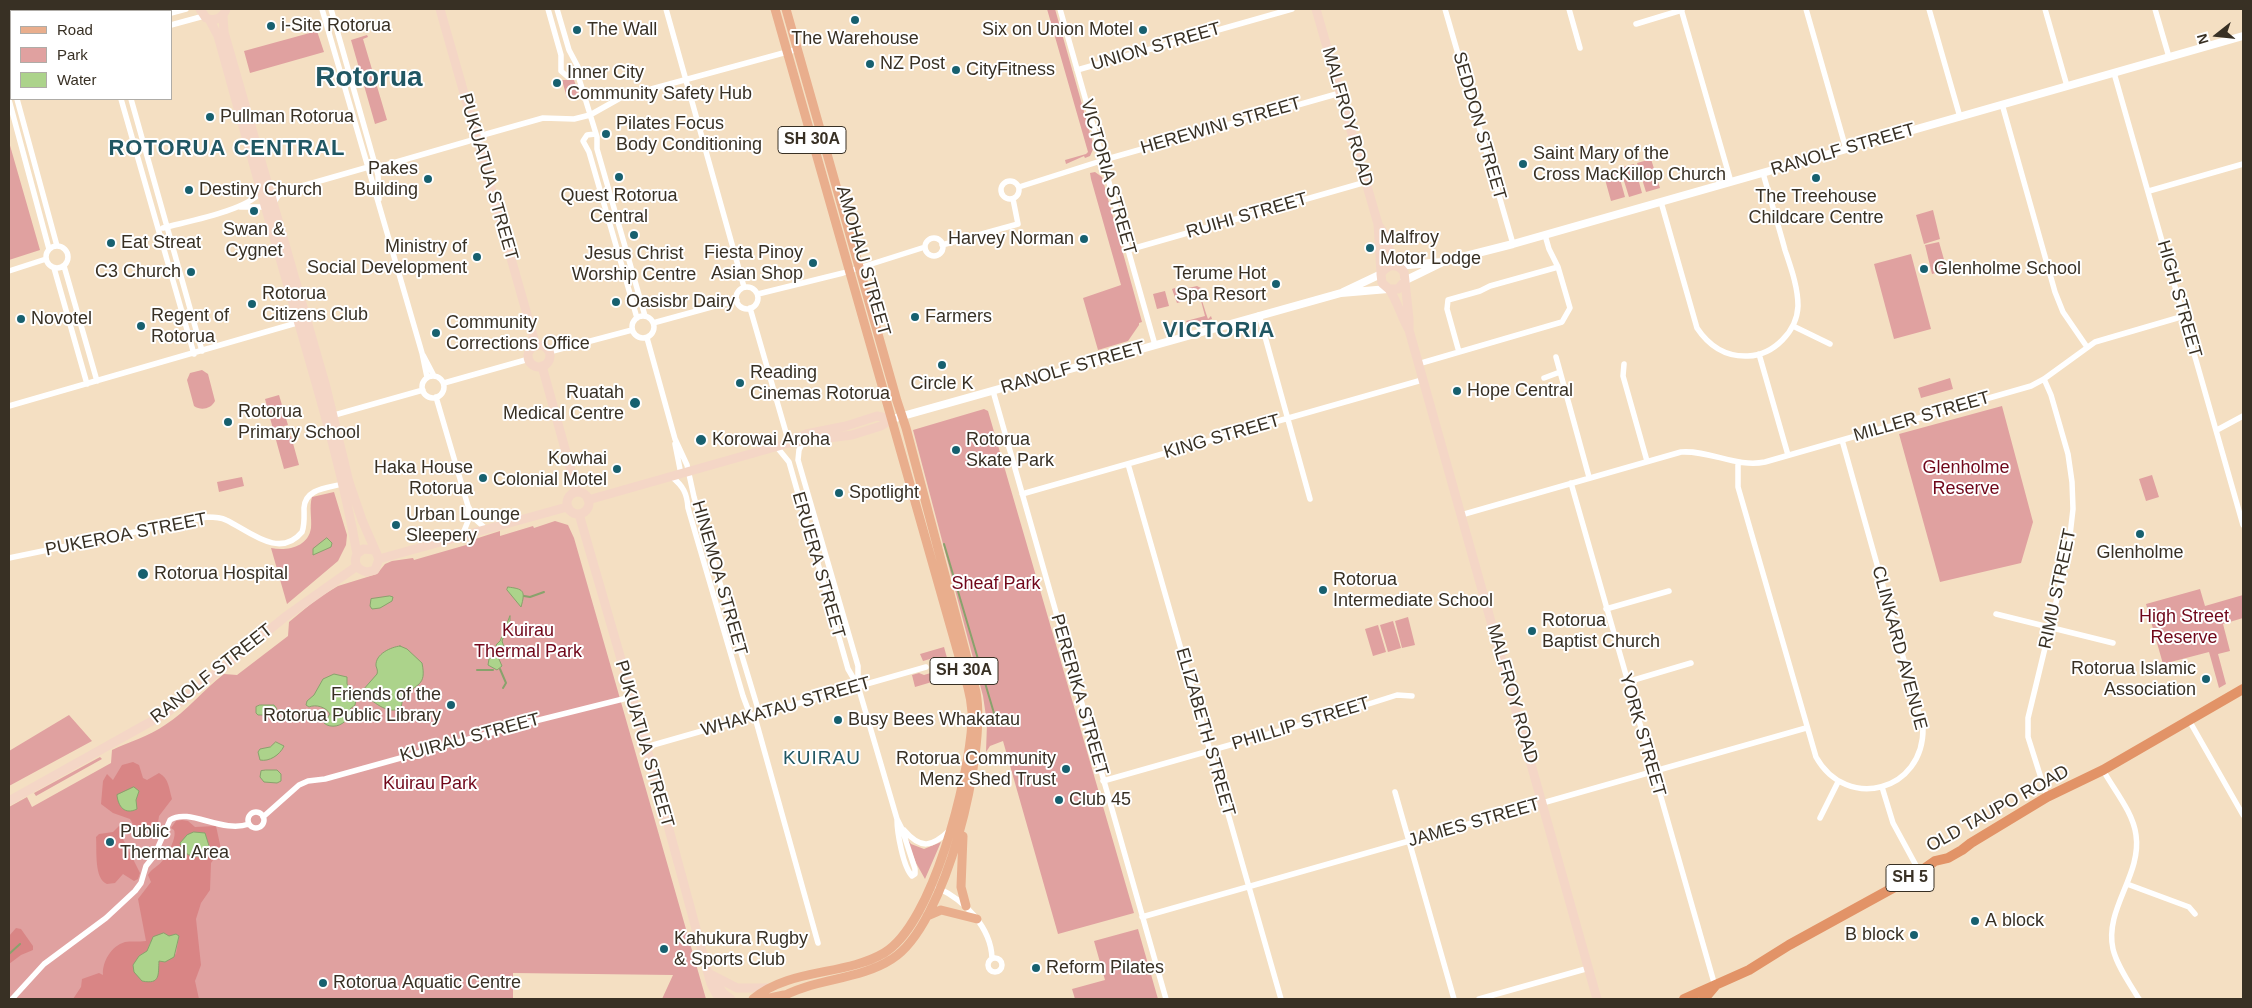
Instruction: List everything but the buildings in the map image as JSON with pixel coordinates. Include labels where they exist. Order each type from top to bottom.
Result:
[{"type":"highway","name":"OLD TAUPO ROAD","points":[[1684,999],[1749,970],[1789,945],[1911,878],[1919,870],[1962,850],[2048,797],[2104,770],[2190,722],[2243,689]]},
{"type":"highway","name":"OLD TAUPO ROAD","points":[[1704,999],[1715,986]]},
{"type":"main road","points":[[204,14],[219,18],[224,13],[235,9]]},
{"type":"main road","name":"PUKUATUA STREET","points":[[440,9],[536,346]]},
{"type":"main road","name":"AMOHAU STREET","points":[[765,999],[781,997],[801,988],[884,964],[900,954],[914,940],[927,916],[950,829],[969,750],[972,712],[964,674],[775,9]]},
{"type":"main road","name":"AMOHAU STREET","points":[[753,999],[768,988],[812,974],[862,962],[886,952],[904,935],[954,854],[977,740],[978,702],[923,491],[786,9]]},
{"type":"main road","name":"MALFROY ROAD","points":[[1316,9],[1378,224],[1381,273]]},
{"type":"main road","points":[[224,13],[224,32],[264,190]]},
{"type":"main road","points":[[204,14],[218,36],[330,416],[346,483],[357,554],[357,566],[363,571],[371,572],[378,567],[377,554],[346,483]]},
{"type":"main road","name":"MALFROY ROAD","points":[[1378,224],[1384,233],[1397,266]]},
{"type":"main road","points":[[1389,266],[1397,266],[1404,272],[1404,281],[1398,289],[1389,289],[1382,283],[1381,273],[1389,266]]},
{"type":"main road","name":"MALFROY ROAD","points":[[1404,281],[1410,319],[1409,330]]},
{"type":"main road","name":"MALFROY ROAD","points":[[1389,289],[1409,330],[1597,999]]},
{"type":"main road","points":[[536,346],[544,347],[549,352],[548,362],[542,366],[534,366],[528,360],[529,352],[536,346]]},
{"type":"main road","points":[[542,366],[577,492]]},
{"type":"main road","name":"RANOLF STREET","points":[[789,443],[806,434],[846,426],[877,416],[892,419]]},
{"type":"main road","name":"RANOLF STREET","points":[[588,500],[776,446],[852,435],[880,426],[892,419]]},
{"type":"main road","points":[[913,494],[923,491]]},
{"type":"main road","points":[[577,492],[584,494],[588,500],[587,509],[579,514],[572,513],[567,507],[568,498],[577,492]]},
{"type":"main road","points":[[357,554],[363,548],[377,554],[462,536],[567,507]]},
{"type":"main road","name":"PUKUATUA STREET","points":[[579,514],[710,974],[711,984],[720,999]]},
{"type":"main road","name":"RANOLF STREET","points":[[9,801],[168,712],[285,617],[357,566]]},
{"type":"main road","points":[[962,820],[961,887],[966,906]]},
{"type":"main road","points":[[927,916],[941,910],[952,911],[977,919]]},
{"type":"main road","points":[[710,974],[736,988],[768,988]]},
{"type":"main road","name":"PUKUATUA STREET","points":[[710,974],[723,993],[731,999]]},
{"type":"main road","points":[[711,984],[712,999]]},
{"type":"street","points":[[172,13],[186,9]]},
{"type":"street","points":[[322,9],[379,201],[422,353],[427,378]]},
{"type":"street","points":[[330,9],[380,183],[379,201]]},
{"type":"street","points":[[548,9],[561,55],[561,71],[568,77],[577,72]]},
{"type":"street","points":[[557,9],[569,50],[578,67],[577,72],[597,137],[597,149],[645,316],[654,323]]},
{"type":"street","points":[[666,9],[744,287]]},
{"type":"street","name":"VICTORIA STREET","points":[[1060,9],[1155,345]]},
{"type":"street","name":"UNION STREET","points":[[1077,70],[1292,9]]},
{"type":"street","name":"SEDDON STREET","points":[[1445,9],[1513,244]]},
{"type":"street","points":[[1569,9],[1580,48]]},
{"type":"street","points":[[1806,9],[1846,149]]},
{"type":"street","points":[[1929,9],[1960,117]]},
{"type":"street","points":[[2045,9],[2067,86]]},
{"type":"street","points":[[2155,9],[2169,57]]},
{"type":"street","points":[[1636,24],[1682,10],[1731,182]]},
{"type":"street","points":[[172,25],[204,14]]},
{"type":"street","name":"RANOLF STREET","points":[[1397,266],[1442,262],[1513,244],[2243,36]]},
{"type":"street","points":[[159,230],[240,207],[254,200],[264,190],[288,190],[368,168],[376,168],[543,118],[574,119],[590,114],[622,97],[798,49]]},
{"type":"street","name":"HIGH STREET","points":[[2114,73],[2243,525]]},
{"type":"street","name":"HEREWINI STREET","points":[[1019,187],[1103,160],[1340,93]]},
{"type":"street","points":[[9,100],[49,249],[46,259],[49,265],[54,268],[87,384]]},
{"type":"street","points":[[17,100],[57,246]]},
{"type":"street","points":[[121,100],[194,354]]},
{"type":"street","points":[[131,100],[202,351]]},
{"type":"street","points":[[2002,104],[2055,292],[2063,312],[2087,347]]},
{"type":"street","points":[[595,134],[587,134],[583,141],[589,152],[637,318]]},
{"type":"street","points":[[2149,191],[2243,164]]},
{"type":"street","points":[[1661,202],[1697,328],[1707,340],[1725,352],[1744,356],[1759,354],[1780,342],[1793,326],[1798,308],[1796,290],[1763,172]]},
{"type":"street","points":[[1011,181],[1019,187],[1019,194],[1012,200],[1002,195],[1002,185],[1011,181]]},
{"type":"street","name":"RUIHI STREET","points":[[1128,250],[1366,182]]},
{"type":"street","points":[[240,207],[269,206],[278,196],[288,190]]},
{"type":"street","points":[[942,245],[1018,224],[1012,200]]},
{"type":"street","points":[[1418,364],[1562,322],[1570,308],[1558,267],[1549,249],[1545,235]]},
{"type":"street","points":[[932,238],[940,240],[942,252],[937,255],[928,253],[925,247],[927,241],[932,238]]},
{"type":"street","points":[[49,249],[57,246],[64,249],[68,255],[64,266],[97,381]]},
{"type":"street","points":[[758,294],[850,270],[925,247]]},
{"type":"street","points":[[9,271],[46,259]]},
{"type":"street","name":"RANOLF STREET","points":[[1404,281],[1442,262]]},
{"type":"street","points":[[54,268],[64,266]]},
{"type":"street","points":[[1459,352],[1447,309],[1448,300],[1558,267]]},
{"type":"street","name":"RANOLF STREET","points":[[1341,293],[1381,273]]},
{"type":"street","points":[[744,287],[752,287],[758,294],[758,300],[750,308],[744,308],[737,300],[738,292],[744,287]]},
{"type":"street","name":"RANOLF STREET","points":[[892,419],[1341,293],[1389,289]]},
{"type":"street","points":[[654,323],[737,300]]},
{"type":"street","points":[[750,308],[789,443]]},
{"type":"street","points":[[1259,315],[1310,499]]},
{"type":"street","points":[[645,316],[637,318],[632,323],[632,330],[638,337],[647,338],[654,330],[654,323]]},
{"type":"street","name":"MILLER STREET","points":[[1461,515],[1589,477],[1689,452],[1757,464],[2022,389],[2044,379],[2087,347],[2103,339],[2184,316]]},
{"type":"street","points":[[9,406],[194,354],[302,321]]},
{"type":"street","points":[[1793,326],[1830,344]]},
{"type":"street","points":[[549,352],[632,330]]},
{"type":"street","name":"HINEMOA STREET","points":[[647,338],[675,440],[682,486],[687,494],[688,508],[743,696],[749,712],[754,717],[818,943]]},
{"type":"street","points":[[422,353],[434,376]]},
{"type":"street","points":[[1759,354],[1788,455]]},
{"type":"street","points":[[1556,357],[1589,477]]},
{"type":"street","points":[[444,383],[528,360]]},
{"type":"street","points":[[1624,364],[1623,376],[1647,462]]},
{"type":"street","points":[[1544,378],[1560,372]]},
{"type":"street","points":[[434,376],[442,379],[444,383],[443,392],[436,397],[430,397],[423,390],[423,383],[427,378],[434,376]]},
{"type":"street","name":"RIMU STREET","points":[[2044,379],[2051,395],[2068,454],[2074,496],[2071,537],[2027,727],[2048,797]]},
{"type":"street","name":"KING STREET","points":[[1022,494],[1422,380]]},
{"type":"street","points":[[330,416],[423,390]]},
{"type":"street","name":"PERERIKA STREET","points":[[993,391],[1166,999]]},
{"type":"street","points":[[436,397],[468,506],[475,519],[486,529]]},
{"type":"street","points":[[2216,430],[2243,416]]},
{"type":"street","name":"CLINKARD AVENUE","points":[[1738,462],[1738,487],[1813,749],[1820,764],[1838,782],[1862,789],[1882,787],[1904,774],[1915,762],[1922,746],[1923,728],[1842,440]]},
{"type":"street","name":"ERUERA STREET","points":[[802,442],[798,460],[858,666],[858,686]]},
{"type":"street","name":"ERUERA STREET","points":[[776,446],[789,462],[848,669],[858,686],[897,819],[915,869],[915,874],[912,876],[905,861],[897,831],[897,819]]},
{"type":"street","name":"ELIZABETH STREET","points":[[1128,464],[1281,999]]},
{"type":"street","name":"HINEMOA STREET","points":[[680,474],[694,497],[758,709],[754,717]]},
{"type":"street","name":"PUKEROA STREET","points":[[9,558],[207,517],[226,520],[255,538],[284,543],[296,538],[302,532],[304,502],[309,495],[314,491],[346,483]]},
{"type":"street","name":"YORK STREET","points":[[1571,483],[1715,986]]},
{"type":"street","points":[[462,536],[468,521],[468,506]]},
{"type":"street","points":[[1606,609],[1669,591]]},
{"type":"street","points":[[1996,614],[2113,643]]},
{"type":"street","points":[[1627,682],[1691,663]]},
{"type":"street","name":"WHAKATAU STREET","points":[[646,747],[926,667]]},
{"type":"street","name":"PHILLIP STREET","points":[[1103,781],[1318,720],[1397,695],[1412,696]]},
{"type":"street","name":"KUIRAU STREET","points":[[263,817],[299,786],[308,782],[631,696]]},
{"type":"street","points":[[2190,722],[2243,815]]},
{"type":"street","name":"JAMES STREET","points":[[1142,917],[1806,728]]},
{"type":"street","points":[[2104,770],[2129,815],[2136,834],[2136,854],[2127,884],[2114,916],[2112,939],[2117,958],[2140,999]]},
{"type":"street","points":[[1820,818],[1838,782]]},
{"type":"street","points":[[1882,787],[1893,823],[1919,870]]},
{"type":"street","points":[[1395,792],[1454,999]]},
{"type":"street","points":[[12,999],[44,964],[106,918],[135,891],[142,883],[146,866],[154,856],[170,820],[182,816],[230,827],[249,824],[254,828],[260,827],[263,824],[263,817],[256,813],[251,814],[249,824]]},
{"type":"street","name":"ERUERA STREET","points":[[902,829],[912,839],[925,844],[936,841],[950,829]]},
{"type":"street","points":[[2127,884],[2189,907],[2195,914]]},
{"type":"street","points":[[935,887],[966,906],[977,919],[985,935],[992,958]]},
{"type":"street","points":[[1479,999],[1589,968]]},
{"type":"green space","points":[[1047,9],[1055,9],[1094,147],[1090,156],[1085,158],[1084,156],[1066,164],[1065,160],[1088,152]]},
{"type":"green space","points":[[317,31],[324,52],[250,73],[244,51]]},
{"type":"green space","points":[[367,35],[368,37],[363,39],[387,120],[375,124],[351,40]]},
{"type":"green space","points":[[562,80],[574,80],[579,95],[567,98]]},
{"type":"green space","points":[[9,142],[40,250],[9,260]]},
{"type":"green space","points":[[1651,159],[1660,188],[1646,192],[1637,163]]},
{"type":"green space","points":[[1634,164],[1642,193],[1629,197],[1620,168]]},
{"type":"green space","points":[[1617,168],[1625,197],[1611,201],[1603,172]]},
{"type":"green space","points":[[1095,172],[1102,177],[1142,322],[1139,323],[1128,341],[1098,350],[1083,298],[1121,285],[1091,179],[1090,173]]},
{"type":"green space","points":[[1933,210],[1940,239],[1924,244],[1916,215]]},
{"type":"green space","points":[[1939,242],[1947,270],[1932,274],[1925,245]]},
{"type":"green space","points":[[1911,254],[1931,329],[1894,339],[1874,264]]},
{"type":"green space","points":[[1197,286],[1203,289],[1200,295],[1208,319],[1211,316],[1212,319],[1189,326],[1186,321],[1205,316],[1200,297],[1177,303],[1172,289],[1175,288],[1176,291]]},
{"type":"green space","points":[[1165,291],[1169,306],[1157,309],[1153,294]]},
{"type":"green space","points":[[202,370],[208,374],[215,401],[211,406],[203,409],[194,406],[187,380],[190,373]]},
{"type":"green space","points":[[1950,378],[1953,389],[1921,398],[1918,388]]},
{"type":"green space","points":[[279,395],[288,425],[273,429],[265,399]]},
{"type":"green space","name":"Glenholme Reserve","points":[[2002,406],[2033,522],[2021,563],[1940,582],[1899,434]]},
{"type":"green space","name":"Sheaf Park","points":[[984,409],[988,411],[1134,913],[1058,934],[1003,741],[990,746],[986,752],[987,723],[983,696],[913,430]]},
{"type":"green space","points":[[291,436],[299,465],[284,469],[276,440]]},
{"type":"green space","points":[[2152,475],[2159,497],[2146,501],[2139,479]]},
{"type":"green space","points":[[242,477],[244,486],[219,492],[217,482]]},
{"type":"green space","points":[[334,492],[347,535],[346,545],[338,561],[287,604],[271,548],[296,547],[306,540],[311,528],[312,497]]},
{"type":"green space","name":"Kuirau Park","points":[[555,521],[568,525],[574,538],[706,999],[662,999],[673,975],[513,973],[513,999],[9,999],[9,807],[27,797],[32,807],[111,763],[112,750],[146,736],[165,725],[224,674],[237,675],[288,636],[289,622],[318,598],[338,586],[377,574],[385,564],[392,561],[413,558],[414,560],[473,543],[475,539],[500,531],[500,536]]},
{"type":"green space","name":"High Street Reserve","points":[[2200,589],[2205,606],[2243,595],[2243,618],[2223,624],[2230,651],[2218,654],[2226,684],[2219,688],[2209,652],[2163,664],[2146,604]]},
{"type":"green space","points":[[1408,617],[1415,645],[1402,648],[1395,621]]},
{"type":"green space","points":[[1393,621],[1401,648],[1388,652],[1380,625]]},
{"type":"green space","points":[[1378,625],[1386,652],[1373,656],[1365,629]]},
{"type":"green space","points":[[944,647],[952,676],[915,687],[912,675],[919,673],[924,675],[934,672],[930,659],[923,661],[920,654]]},
{"type":"green space","points":[[69,715],[92,741],[9,786],[9,751]]},
{"type":"green space","points":[[100,757],[102,759],[36,796],[34,793]]},
{"type":"green space","points":[[906,837],[911,844],[924,849],[941,842],[925,879],[916,863]]},
{"type":"green space","points":[[1138,929],[1158,999],[1075,999],[1072,989],[1105,980],[1094,941]]},
{"type":"shaded area","points":[[133,762],[139,765],[143,778],[147,780],[159,773],[162,775],[168,784],[172,799],[159,816],[156,837],[152,839],[142,835],[130,819],[113,813],[101,804],[103,781],[107,774],[113,780],[122,765]]},
{"type":"shaded area","points":[[176,821],[188,821],[195,827],[216,826],[221,849],[211,863],[210,890],[201,903],[196,919],[201,965],[195,981],[199,999],[73,999],[81,987],[82,979],[99,973],[103,975],[108,955],[116,947],[125,942],[146,941],[138,899],[151,882],[148,875],[161,862],[172,845],[175,833],[171,828]],"holes":[[[168,936],[179,936],[176,954],[165,962],[159,961],[159,968],[147,982],[142,981],[133,965],[147,951],[150,943]]]},
{"type":"shaded area","points":[[119,826],[123,828],[122,837],[140,873],[138,879],[134,881],[123,874],[115,883],[107,884],[100,877],[98,871],[96,837],[99,834],[113,832]]},
{"type":"shaded area","points":[[16,928],[21,929],[33,946],[33,950],[21,955],[9,964],[9,936]]},
{"type":"water","points":[[327,538],[332,543],[331,547],[313,555],[313,549]]},
{"type":"water","points":[[508,587],[522,591],[521,607],[507,590]]},
{"type":"water","points":[[393,597],[392,601],[380,608],[372,609],[370,606],[371,599]]},
{"type":"water","points":[[510,616],[510,621],[502,641],[504,647],[501,648],[499,654],[496,645],[500,641]]},
{"type":"water","points":[[400,646],[407,649],[422,663],[423,671],[422,681],[403,697],[401,708],[396,710],[387,709],[365,696],[356,699],[355,705],[350,709],[350,712],[356,716],[357,720],[347,719],[333,726],[324,723],[330,714],[326,710],[318,706],[309,707],[306,705],[323,679],[334,674],[347,677],[347,684],[350,689],[363,690],[377,674],[376,662],[378,658],[388,650]]},
{"type":"water","points":[[499,654],[498,657],[502,666],[497,670],[488,665],[489,659]]},
{"type":"water","points":[[260,705],[274,705],[277,709],[271,715],[258,715],[256,707]]},
{"type":"water","points":[[276,742],[284,746],[280,752],[270,759],[260,760],[258,752],[260,749],[270,747]]},
{"type":"water","points":[[277,770],[281,774],[281,781],[277,783],[264,782],[260,777],[261,771]]},
{"type":"water","points":[[134,787],[139,791],[136,800],[137,809],[129,811],[123,809],[117,795]]},
{"type":"water","points":[[194,832],[205,833],[210,849],[206,853],[197,856],[189,855],[185,852],[180,843],[187,835]]},
{"type":"water","points":[[164,933],[169,936],[176,934],[179,936],[174,957],[165,962],[159,961],[158,974],[155,980],[142,981],[134,972],[133,965],[139,956],[147,951],[153,937]]},
{"type":"waterway","points":[[944,544],[996,720]]},
{"type":"waterway","points":[[524,596],[530,597],[544,592]]},
{"type":"waterway","points":[[500,669],[506,683],[503,688]]},
{"type":"waterway","points":[[477,670],[493,670]]},
{"type":"waterway","points":[[9,954],[20,944]]},
{"type":"place","name":"The Warehouse","points":[[855,20]]},
{"type":"place","name":"i-Site Rotorua","points":[[271,26]]},
{"type":"place","name":"The Wall","points":[[577,30]]},
{"type":"place","name":"Six on Union Motel","points":[[1143,30]]},
{"type":"place","name":"NZ Post","points":[[870,64]]},
{"type":"place","name":"CityFitness","points":[[956,70]]},
{"type":"place","name":"Inner City Community Safety Hub","points":[[557,83]]},
{"type":"place","name":"Pullman Rotorua","points":[[210,117]]},
{"type":"place","name":"Pilates Focus Body Conditioning","points":[[606,134]]},
{"type":"place","name":"Saint Mary of the Cross MacKillop Church","points":[[1523,164]]},
{"type":"place","name":"Quest Rotorua Central","points":[[619,177]]},
{"type":"place","name":"The Treehouse Childcare Centre","points":[[1816,178]]},
{"type":"place","name":"Pakes Building","points":[[428,179]]},
{"type":"place","name":"Destiny Church","points":[[189,190]]},
{"type":"place","name":"Swan & Cygnet","points":[[254,211]]},
{"type":"place","name":"Jesus Christ Worship Centre","points":[[634,235]]},
{"type":"place","name":"Harvey Norman","points":[[1084,239]]},
{"type":"place","name":"Eat Streat","points":[[111,243]]},
{"type":"place","name":"Malfroy Motor Lodge","points":[[1370,248]]},
{"type":"place","name":"Ministry of Social Development","points":[[477,257]]},
{"type":"place","name":"Fiesta Pinoy Asian Shop","points":[[813,263]]},
{"type":"place","name":"Glenholme School","points":[[1924,269]]},
{"type":"place","name":"C3 Church","points":[[191,272]]},
{"type":"place","name":"Terume Hot Spa Resort","points":[[1276,284]]},
{"type":"place","name":"Oasisbr Dairy","points":[[616,302]]},
{"type":"place","name":"Rotorua Citizens Club","points":[[252,304]]},
{"type":"place","name":"Farmers","points":[[915,317]]},
{"type":"place","name":"Novotel","points":[[21,319]]},
{"type":"place","name":"Regent of Rotorua","points":[[141,326]]},
{"type":"place","name":"Community Corrections Office","points":[[436,333]]},
{"type":"place","name":"Circle K","points":[[942,365]]},
{"type":"place","name":"Reading Cinemas Rotorua","points":[[740,383]]},
{"type":"place","name":"Hope Central","points":[[1457,391]]},
{"type":"place","name":"Ruatah Medical Centre","points":[[635,403]]},
{"type":"place","name":"Rotorua Primary School","points":[[228,422]]},
{"type":"place","name":"Korowai Aroha","points":[[701,440]]},
{"type":"place","name":"Rotorua Skate Park","points":[[956,450]]},
{"type":"place","name":"Kowhai Colonial Motel","points":[[617,469]]},
{"type":"place","name":"Haka House Rotorua","points":[[483,478]]},
{"type":"place","name":"Spotlight","points":[[839,493]]},
{"type":"place","name":"Urban Lounge Sleepery","points":[[396,525]]},
{"type":"place","name":"Glenholme","points":[[2140,534]]},
{"type":"place","name":"Rotorua Hospital","points":[[143,574]]},
{"type":"place","name":"Rotorua Intermediate School","points":[[1323,590]]},
{"type":"place","name":"Rotorua Baptist Church","points":[[1532,631]]},
{"type":"place","name":"Rotorua Islamic Association","points":[[2206,679]]},
{"type":"place","name":"Friends of the Rotorua Public Library","points":[[451,705]]},
{"type":"place","name":"Busy Bees Whakatau","points":[[838,720]]},
{"type":"place","name":"Rotorua Community Menz Shed Trust","points":[[1066,769]]},
{"type":"place","name":"Club 45","points":[[1059,800]]},
{"type":"place","name":"Public Thermal Area","points":[[110,842]]},
{"type":"place","name":"A block","points":[[1975,921]]},
{"type":"place","name":"B block","points":[[1914,935]]},
{"type":"place","name":"Kahukura Rugby & Sports Club","points":[[664,949]]},
{"type":"place","name":"Reform Pilates","points":[[1036,968]]},
{"type":"place","name":"Rotorua Aquatic Centre","points":[[323,983]]},
{"type":"district","name":"Rotorua","points":[[369,78]]},
{"type":"district","name":"ROTORUA CENTRAL","points":[[227,149]]},
{"type":"district","name":"VICTORIA","points":[[1219,331]]},
{"type":"district","name":"KUIRAU","points":[[822,759]]},
{"type":"park label","name":"Kuirau Thermal Park","points":[[528,641]]}]
